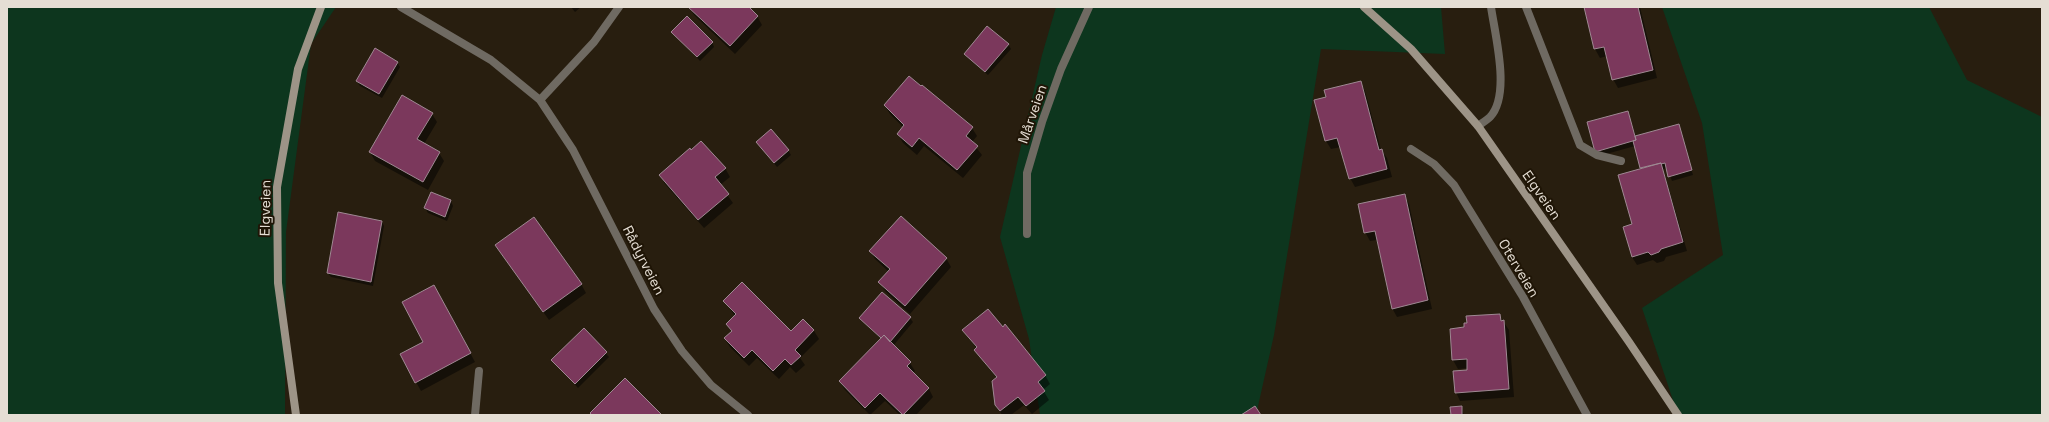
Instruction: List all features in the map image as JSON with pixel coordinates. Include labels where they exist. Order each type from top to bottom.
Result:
[{"type":"main road","name":"Elgveien","points":[[296,415],[278,283],[277,187],[298,70],[321,7]]},
{"type":"main road","name":"Elgveien","points":[[1364,7],[1411,49],[1478,126],[1629,342],[1678,415]]},
{"type":"street","name":"Rådyrveien","points":[[401,7],[491,60],[540,100],[573,150],[654,309],[682,352],[711,385],[748,415]]},
{"type":"street","points":[[540,100],[594,42],[619,7]]},
{"type":"street","name":"Mårveien","points":[[1027,234],[1026,173],[1042,122],[1062,69],[1089,7]]},
{"type":"street","points":[[1478,126],[1491,116],[1499,100],[1501,80],[1491,7]]},
{"type":"street","points":[[1526,7],[1580,145],[1596,155],[1621,161]]},
{"type":"street","name":"Oterveien","points":[[1411,149],[1434,164],[1454,185],[1523,298],[1587,415]]},
{"type":"street","points":[[474,415],[479,371]]},
{"type":"green space","points":[[7,7],[336,7],[311,44],[286,232],[285,415],[7,415]]},
{"type":"green space","points":[[1056,7],[1441,7],[1445,54],[1321,49],[1274,335],[1256,415],[1040,415],[1029,339],[1000,237],[1042,55]]},
{"type":"green space","points":[[1662,7],[1929,7],[1967,80],[2042,117],[2042,415],[1678,415],[1642,308],[1723,255],[1702,123]]},
{"type":"building","points":[[688,7],[749,7],[758,16],[730,46]]},
{"type":"building","points":[[1584,7],[1638,7],[1653,70],[1612,80],[1604,47],[1594,49]]},
{"type":"building","points":[[687,16],[713,42],[697,57],[671,32]]},
{"type":"building","points":[[987,26],[1009,44],[985,72],[964,54]]},
{"type":"building","points":[[375,48],[398,62],[379,94],[356,81]]},
{"type":"building","points":[[909,76],[973,127],[966,136],[978,146],[957,170],[919,138],[912,147],[897,134],[904,125],[884,105]]},
{"type":"building","points":[[1361,81],[1379,150],[1382,149],[1387,169],[1349,179],[1337,138],[1325,141],[1314,100],[1326,97],[1324,90]]},
{"type":"building","points":[[402,95],[433,113],[417,139],[440,152],[423,182],[369,152]]},
{"type":"building","points":[[1628,111],[1636,140],[1595,152],[1587,122]]},
{"type":"building","points":[[1679,124],[1692,170],[1668,177],[1665,163],[1640,168],[1633,141],[1636,140],[1635,136]]},
{"type":"building","points":[[771,129],[789,150],[774,163],[756,142]]},
{"type":"building","points":[[701,141],[726,168],[715,177],[729,194],[698,220],[659,175],[690,148],[691,150]]},
{"type":"building","points":[[1661,163],[1683,242],[1661,249],[1659,252],[1651,255],[1648,252],[1632,257],[1623,227],[1632,224],[1618,175]]},
{"type":"building","points":[[431,192],[451,200],[445,217],[424,208]]},
{"type":"building","points":[[1405,194],[1428,300],[1392,309],[1375,231],[1364,233],[1358,204]]},
{"type":"building","points":[[338,212],[382,221],[371,282],[327,273]]},
{"type":"building","points":[[901,216],[947,258],[905,306],[878,282],[890,269],[869,251]]},
{"type":"building","points":[[534,217],[582,284],[543,312],[495,245]]},
{"type":"building","points":[[742,282],[791,331],[803,319],[814,330],[795,350],[801,356],[791,365],[785,359],[773,371],[752,350],[744,358],[724,338],[732,331],[726,324],[736,314],[723,301]]},
{"type":"building","points":[[434,285],[471,353],[415,383],[400,354],[423,342],[402,302]]},
{"type":"building","points":[[882,292],[911,317],[890,342],[884,335],[881,338],[859,318]]},
{"type":"building","points":[[988,309],[1003,327],[1005,324],[1046,375],[1038,382],[1045,391],[1026,406],[1018,397],[1000,411],[995,405],[992,381],[997,377],[974,350],[977,347],[962,330]]},
{"type":"building","points":[[1500,314],[1501,321],[1504,320],[1509,389],[1455,393],[1453,371],[1467,370],[1467,359],[1452,360],[1450,329],[1464,327],[1464,323],[1467,323],[1466,316]]},
{"type":"building","points":[[584,328],[607,352],[575,384],[551,360]]},
{"type":"building","points":[[884,335],[911,362],[907,366],[929,388],[903,415],[880,393],[865,408],[839,381]]},
{"type":"building","points":[[625,378],[661,414],[660,415],[592,415],[590,413]]},
{"type":"building","points":[[1255,406],[1261,415],[1241,415]]},
{"type":"building","points":[[1462,406],[1462,415],[1451,415],[1450,407]]}]
